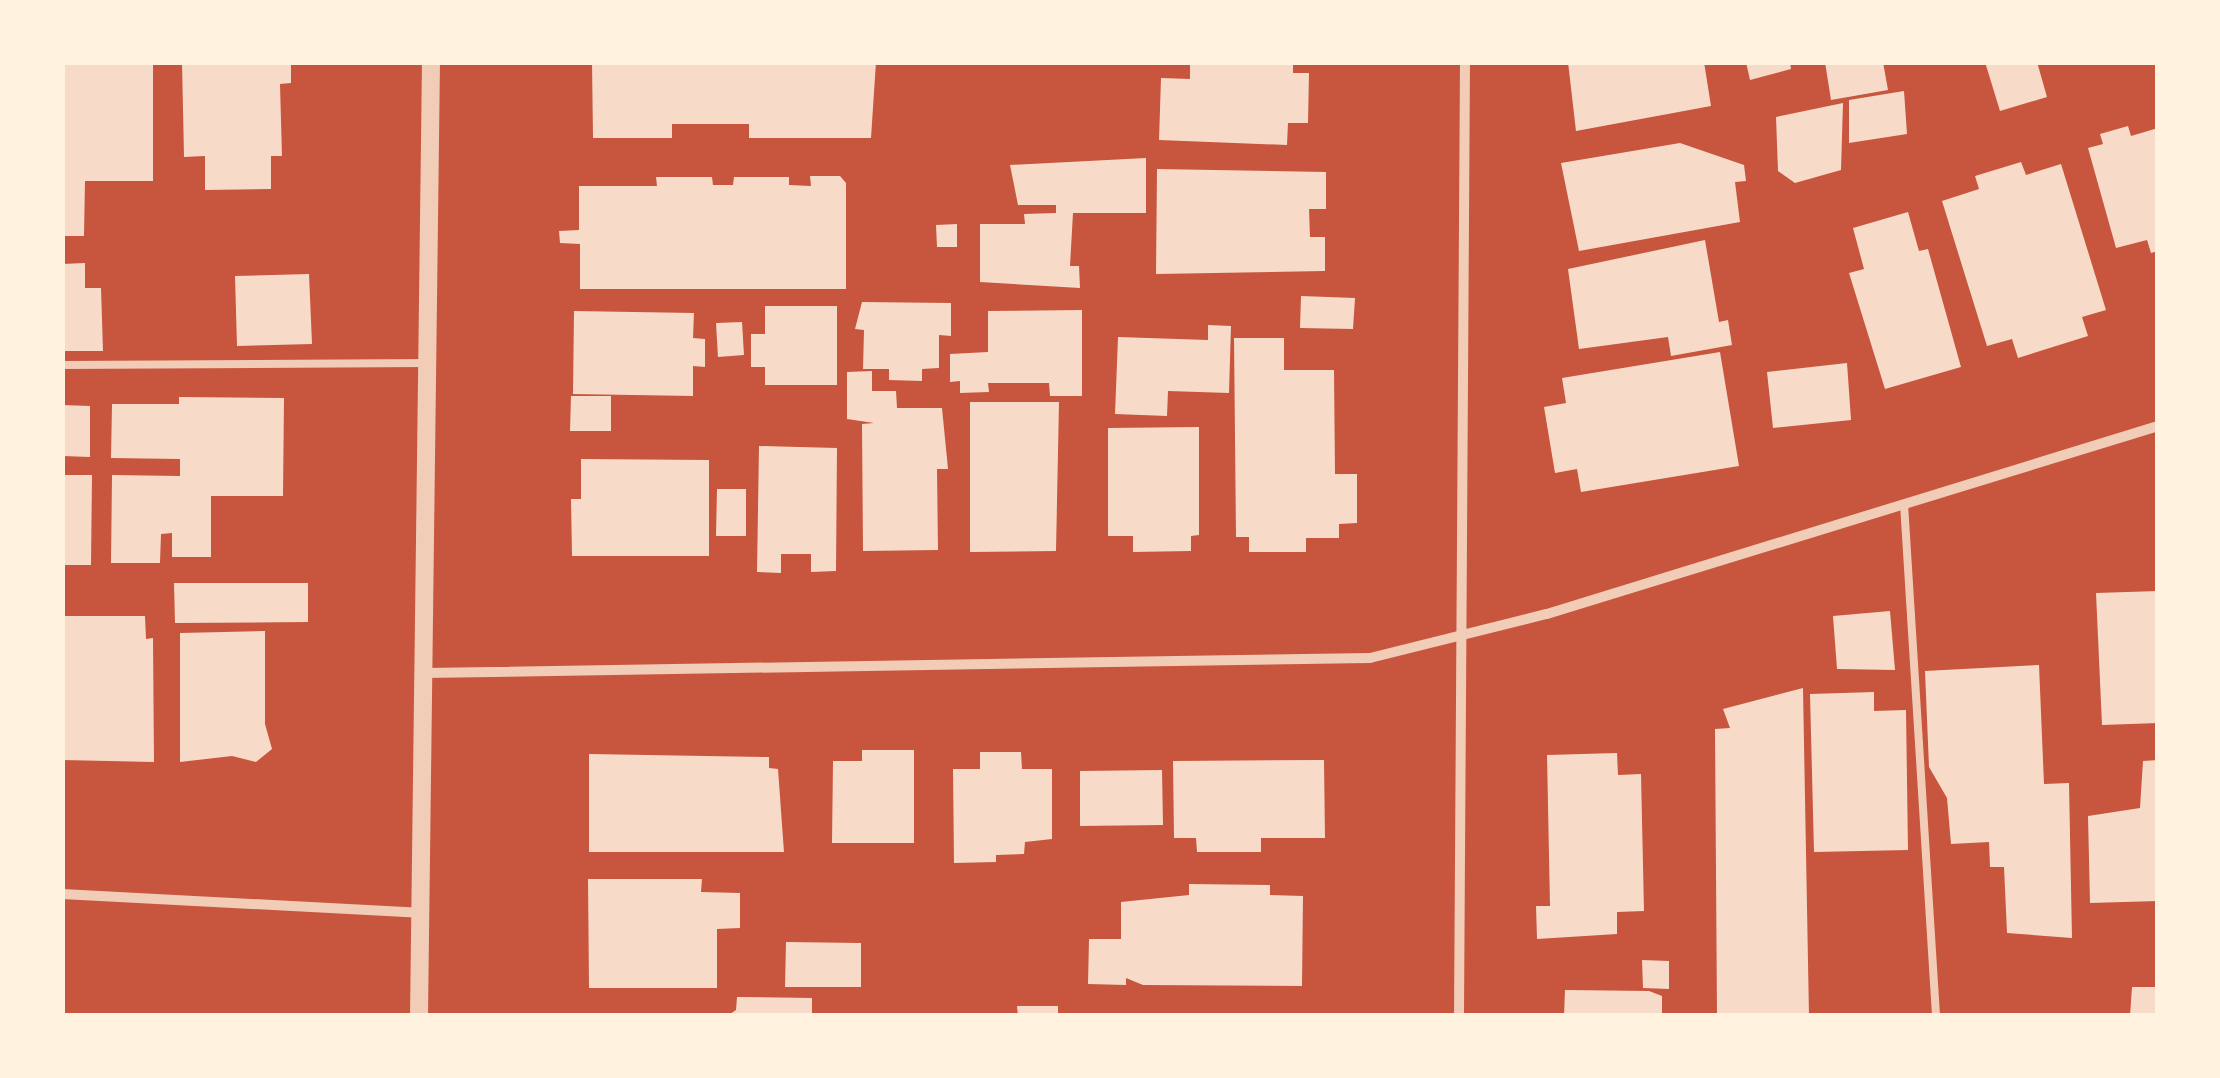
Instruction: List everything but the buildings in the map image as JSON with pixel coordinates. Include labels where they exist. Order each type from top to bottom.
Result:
[{"type":"street","points":[[418,1016],[430,363],[430,62]]},
{"type":"street","points":[[1459,1016],[1465,62]]},
{"type":"street","points":[[424,673],[1370,658],[1464,637],[2158,426]]},
{"type":"street","points":[[62,894],[419,913]]},
{"type":"lane","points":[[62,364],[430,363]]},
{"type":"lane","points":[[1904,504],[1936,1015]]}]
